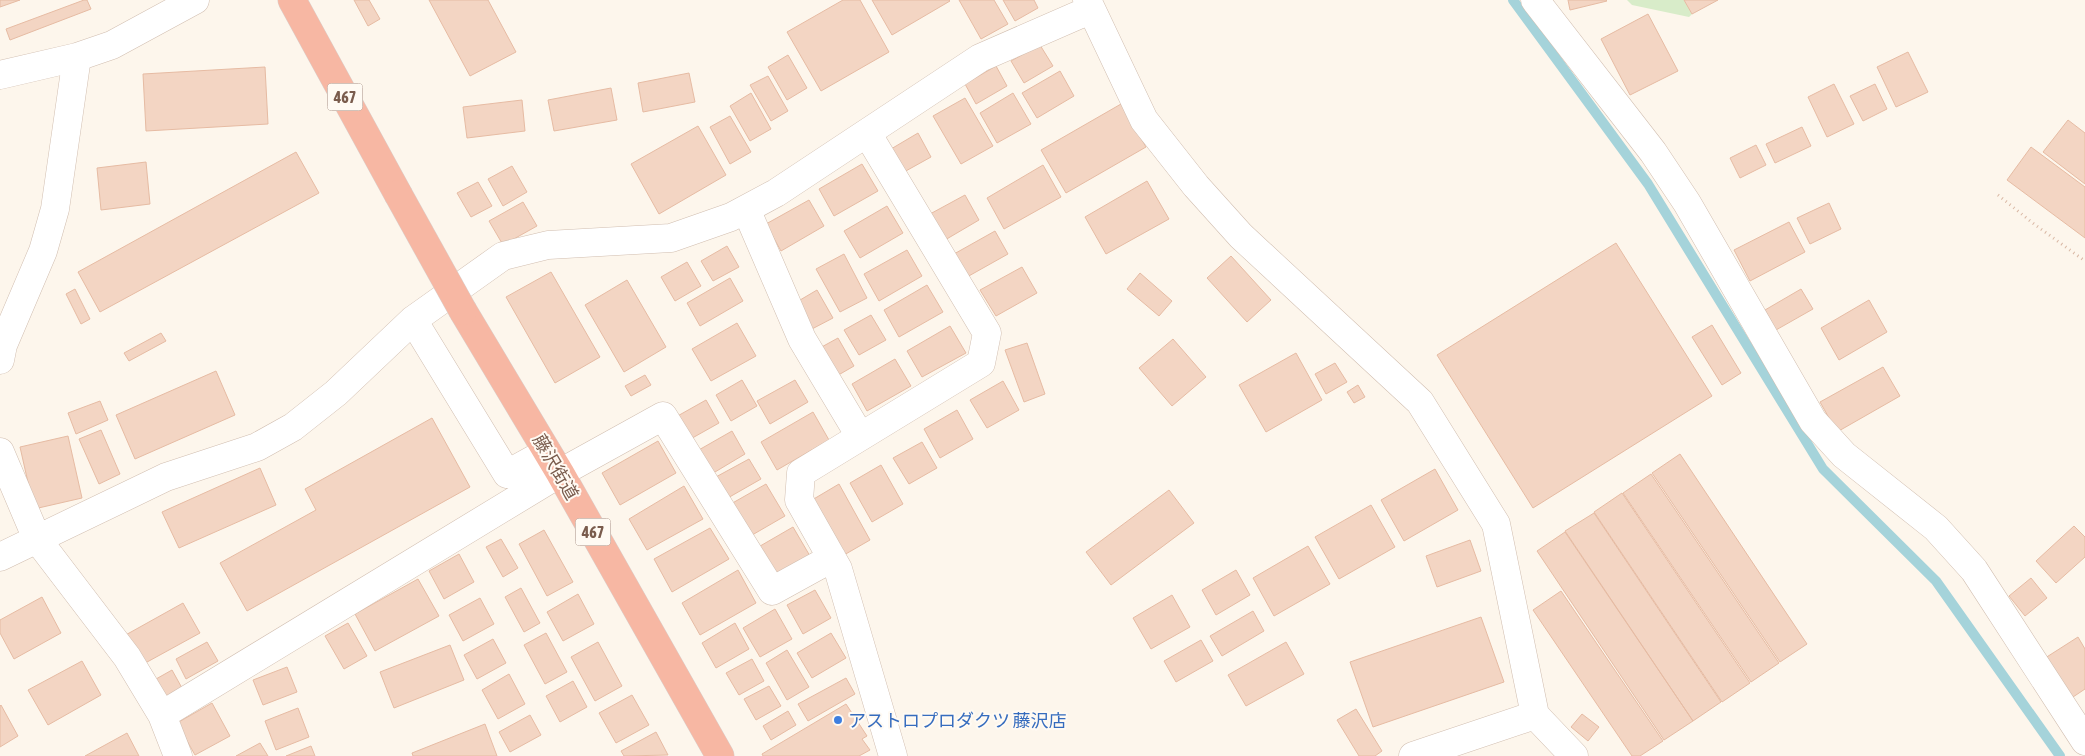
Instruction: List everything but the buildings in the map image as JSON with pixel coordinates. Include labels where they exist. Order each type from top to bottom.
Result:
[{"type":"highway","name":"藤沢街道","points":[[292,0],[463,311],[553,462],[720,756]]},
{"type":"street","points":[[0,75],[77,57],[112,45],[195,0]]},
{"type":"street","points":[[1535,0],[1653,152],[1691,211],[1813,420],[1844,455],[1936,528],[1974,570],[2085,741]]},
{"type":"street","points":[[0,558],[166,477],[257,447],[293,427],[336,393],[413,320],[503,256],[548,245],[671,238],[730,217],[776,193],[980,58],[1089,5],[1144,120],[1196,186],[1240,236],[1420,402],[1496,524],[1535,716],[1574,756]]},
{"type":"street","points":[[1,350],[43,251],[54,209],[77,57]]},
{"type":"street","points":[[866,133],[988,333],[981,363],[801,473],[799,500],[838,569],[892,756]]},
{"type":"street","points":[[746,209],[802,339],[860,436]]},
{"type":"street","points":[[413,320],[507,474],[553,462],[663,416],[772,590],[832,558]]},
{"type":"street","points":[[0,452],[37,539],[127,657],[162,715],[178,756]]},
{"type":"street","points":[[162,715],[553,462]]},
{"type":"street","points":[[1413,756],[1535,716]]},
{"type":"path","points":[[1998,195],[2085,261]]},
{"type":"green space","points":[[1627,0],[1707,0],[1689,17],[1632,5]]},
{"type":"waterway","points":[[1513,0],[1648,184],[1823,469],[1936,581],[2060,756]]},
{"type":"place","name":"アストロプロダクツ 藤沢店","points":[[838,720]]}]
